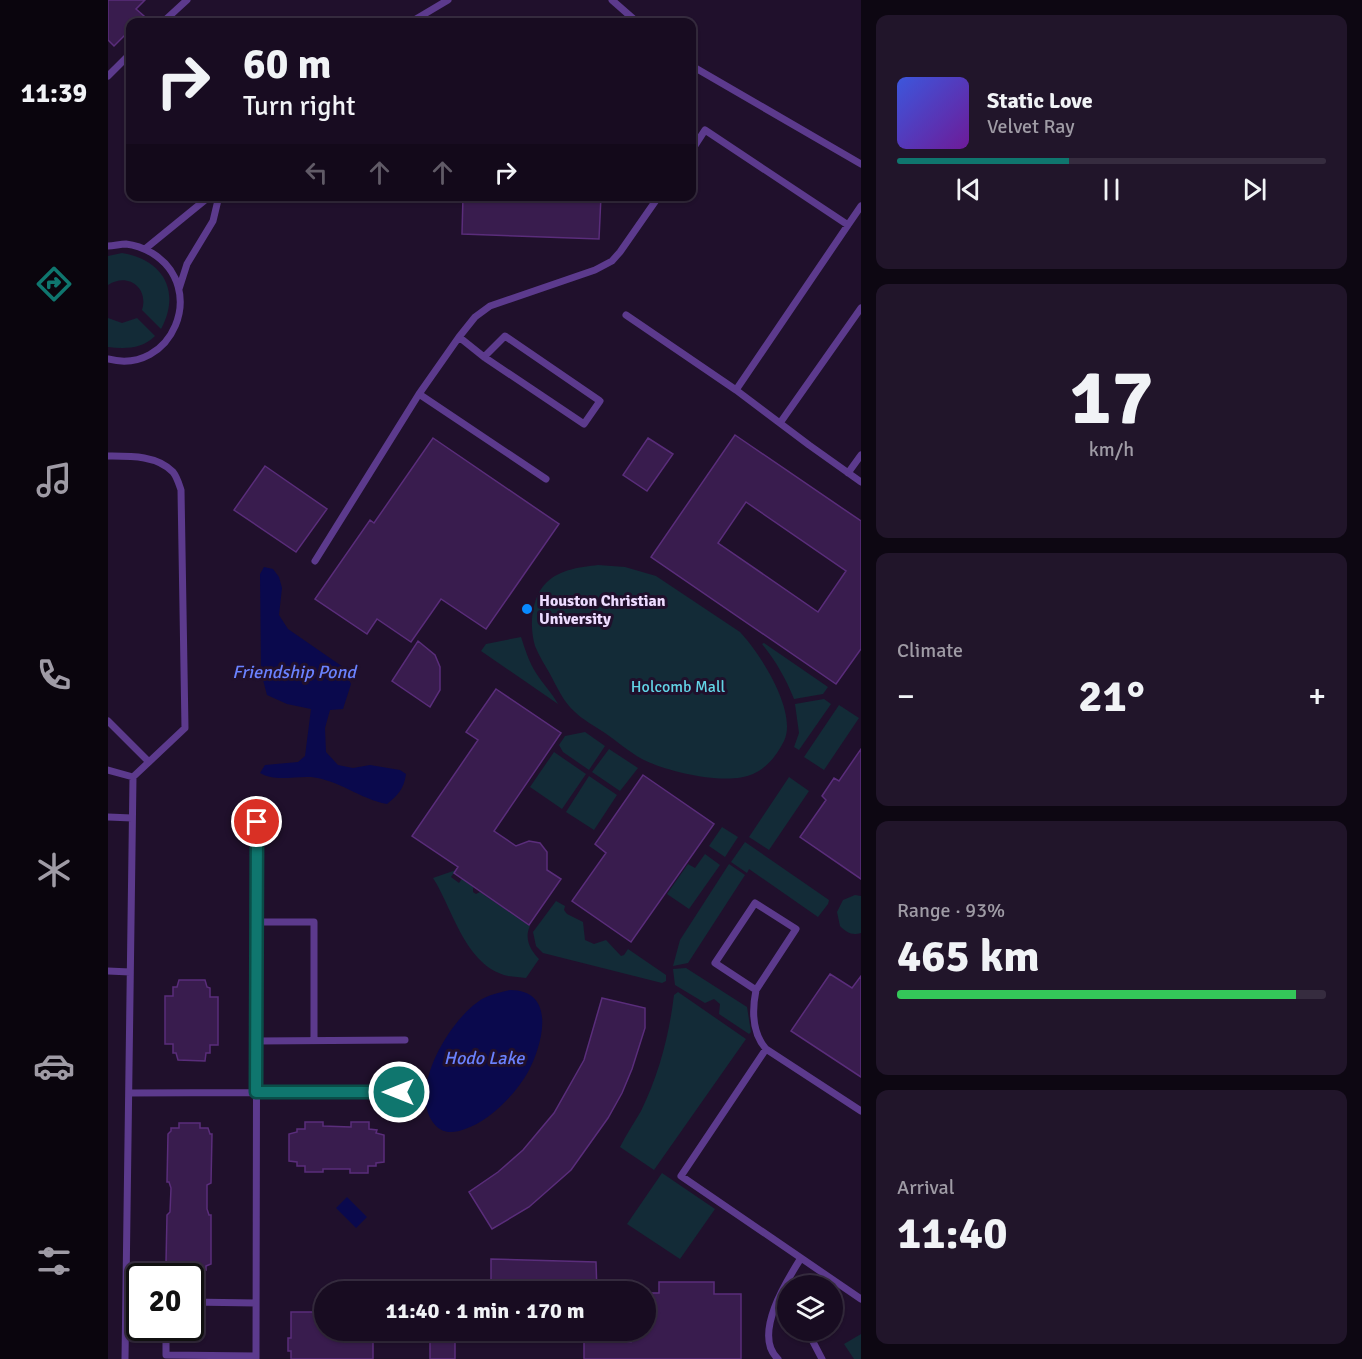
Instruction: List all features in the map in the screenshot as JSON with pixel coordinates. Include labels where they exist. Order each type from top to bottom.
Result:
[{"type":"lane","points":[[167,18],[187,0]]},
{"type":"lane","points":[[418,18],[448,0]]},
{"type":"lane","points":[[612,0],[632,18]]},
{"type":"lane","points":[[108,76],[126,58]]},
{"type":"lane","points":[[696,68],[861,164]]},
{"type":"lane","points":[[696,143],[705,130],[848,225]]},
{"type":"lane","points":[[145,249],[204,201]]},
{"type":"lane","points":[[179,289],[187,264],[213,220],[218,201]]},
{"type":"lane","points":[[315,561],[419,394],[475,317],[490,306],[595,270],[612,261],[656,201]]},
{"type":"lane","points":[[736,390],[861,206]]},
{"type":"lane","points":[[108,246],[127,244],[145,249],[160,258],[172,272],[179,289],[181,308],[176,326],[166,341],[152,353],[135,360],[117,361],[108,358]]},
{"type":"lane","points":[[780,423],[861,308]]},
{"type":"lane","points":[[626,315],[736,390],[861,482]]},
{"type":"lane","points":[[459,337],[484,357],[584,424],[600,401],[505,336],[484,357]]},
{"type":"lane","points":[[419,394],[546,479]]},
{"type":"lane","points":[[848,473],[861,455]]},
{"type":"lane","points":[[108,456],[135,456],[162,465],[172,472],[182,490],[185,728],[133,777],[125,1359]]},
{"type":"lane","points":[[108,721],[149,762]]},
{"type":"lane","points":[[108,770],[133,777]]},
{"type":"lane","points":[[108,817],[132,818]]},
{"type":"lane","points":[[166,1341],[166,1355],[256,1358],[257,822]]},
{"type":"lane","points":[[756,990],[715,963],[755,903],[796,929],[756,990],[754,1017],[757,1035],[766,1049],[861,1111]]},
{"type":"lane","points":[[256,922],[314,922],[314,1040]]},
{"type":"lane","points":[[108,971],[130,972]]},
{"type":"lane","points":[[256,1041],[405,1040]]},
{"type":"lane","points":[[766,1049],[681,1176],[826,1275]]},
{"type":"lane","points":[[129,1093],[399,1092]]},
{"type":"lane","points":[[778,1359],[774,1355],[770,1342],[771,1322],[776,1301],[801,1258]]},
{"type":"lane","points":[[843,1287],[861,1299]]},
{"type":"lane","points":[[204,1302],[256,1303]]},
{"type":"lane","points":[[813,1341],[822,1359]]},
{"type":"green space","points":[[122,253],[149,263],[165,280],[169,291],[169,302],[161,329],[142,310],[142,295],[135,284],[123,280],[108,285],[108,256]]},
{"type":"green space","points":[[108,318],[122,323],[137,318],[155,336],[133,347],[108,347]]},
{"type":"green space","name":"Holcomb Mall","points":[[598,565],[625,567],[656,576],[740,632],[757,654],[775,684],[786,715],[787,729],[784,741],[767,765],[753,774],[728,779],[697,776],[666,769],[632,753],[582,718],[567,704],[535,646],[532,630],[533,612],[542,588],[558,574],[571,569]]},
{"type":"green space","points":[[521,637],[534,669],[558,704],[481,651],[486,644]]},
{"type":"green space","points":[[764,643],[828,687],[823,694],[794,699],[780,670],[762,644]]},
{"type":"green space","points":[[824,699],[831,704],[799,750],[794,747],[799,733],[795,704]]},
{"type":"green space","points":[[839,705],[859,718],[824,770],[804,757]]},
{"type":"green space","points":[[585,732],[605,746],[589,770],[563,752],[559,745],[565,736]]},
{"type":"green space","points":[[609,749],[638,768],[620,791],[592,772]]},
{"type":"green space","points":[[554,752],[586,774],[562,809],[530,787]]},
{"type":"green space","points":[[589,776],[617,795],[594,830],[566,812]]},
{"type":"green space","points":[[789,777],[809,791],[769,850],[749,837]]},
{"type":"green space","points":[[722,827],[738,837],[725,857],[709,846]]},
{"type":"green space","points":[[745,842],[829,900],[818,917],[749,869],[747,873],[731,862]]},
{"type":"green space","points":[[480,851],[489,857],[470,884],[473,892],[476,894],[480,892],[530,926],[529,944],[539,959],[526,978],[508,976],[493,970],[481,961],[462,935],[433,878],[456,870],[451,877],[459,883]]},
{"type":"green space","points":[[705,854],[720,865],[689,909],[667,894],[688,864],[695,868]]},
{"type":"green space","points":[[729,864],[745,875],[688,963],[673,966],[680,940]]},
{"type":"green space","points":[[855,895],[861,896],[861,933],[852,934],[840,926],[837,912],[843,900]]},
{"type":"green space","points":[[556,901],[565,906],[564,910],[567,914],[583,922],[585,940],[594,944],[606,940],[621,956],[628,949],[666,975],[666,981],[662,983],[543,953],[536,946],[533,932]]},
{"type":"green space","points":[[686,968],[747,1007],[751,1032],[749,1034],[719,1014],[720,1004],[714,999],[705,1003],[675,985],[673,969]]},
{"type":"green space","points":[[678,992],[746,1039],[654,1170],[620,1147],[641,1111],[653,1083],[666,1040],[674,995]]},
{"type":"green space","points":[[662,1173],[715,1209],[680,1259],[627,1224]]},
{"type":"green space","points":[[861,1334],[861,1359],[854,1359],[844,1344]]},
{"type":"water","name":"Friendship Pond","points":[[264,567],[273,569],[279,577],[282,588],[279,615],[288,629],[343,667],[351,684],[343,709],[330,710],[325,728],[326,752],[338,765],[353,768],[370,765],[400,770],[406,774],[400,791],[387,804],[321,779],[278,778],[260,773],[265,765],[298,762],[305,756],[311,709],[287,704],[267,695],[261,672],[260,574]]},
{"type":"water","name":"Hodo Lake","points":[[510,990],[525,992],[535,999],[540,1009],[541,1034],[528,1072],[509,1098],[483,1120],[454,1132],[442,1130],[436,1126],[428,1112],[426,1094],[429,1075],[436,1056],[446,1037],[471,1007],[484,998]]},
{"type":"water","points":[[347,1197],[367,1217],[356,1228],[336,1208]]},
{"type":"building","points":[[108,0],[145,0],[136,9],[144,16],[126,18],[126,34],[114,46],[108,40]]},
{"type":"building","points":[[463,201],[601,201],[599,239],[462,234]]},
{"type":"building","points":[[735,435],[861,521],[861,649],[836,684],[651,557]],"holes":[[[746,502],[846,571],[818,612],[718,543]]]},
{"type":"building","points":[[433,438],[559,524],[486,629],[441,599],[411,642],[377,619],[367,634],[315,599],[370,520],[374,523]]},
{"type":"building","points":[[648,438],[673,454],[647,491],[623,475]]},
{"type":"building","points":[[265,466],[327,509],[296,552],[234,510]]},
{"type":"building","points":[[418,641],[435,655],[440,667],[440,690],[430,707],[392,681]]},
{"type":"building","points":[[496,689],[561,733],[494,831],[516,846],[529,841],[540,843],[547,852],[547,870],[561,879],[529,925],[454,873],[458,867],[412,836],[478,740],[466,732]]},
{"type":"building","points":[[861,749],[861,879],[800,837],[826,800],[822,796],[834,778],[839,781]]},
{"type":"building","points":[[643,775],[714,824],[631,942],[572,901],[606,853],[595,844]]},
{"type":"building","points":[[830,974],[852,988],[861,976],[861,1077],[791,1031]]},
{"type":"building","points":[[179,980],[205,980],[207,987],[210,988],[210,997],[218,997],[218,1045],[210,1045],[210,1053],[206,1053],[205,1061],[178,1060],[176,1053],[173,1053],[173,1044],[165,1044],[165,996],[173,996],[173,987],[177,987]]},
{"type":"building","points":[[602,998],[645,1008],[645,1028],[622,1093],[608,1118],[571,1170],[529,1207],[492,1229],[469,1192],[498,1172],[523,1150],[554,1113],[584,1060]]},
{"type":"building","points":[[305,1122],[323,1122],[323,1126],[351,1127],[351,1122],[369,1122],[369,1129],[377,1130],[376,1133],[384,1135],[384,1162],[376,1163],[376,1166],[368,1166],[368,1173],[350,1173],[350,1169],[305,1172],[305,1166],[297,1166],[297,1162],[289,1161],[289,1134],[297,1132],[297,1129],[305,1129]]},
{"type":"building","points":[[179,1123],[200,1123],[200,1128],[208,1128],[212,1134],[211,1183],[207,1185],[207,1209],[211,1215],[211,1264],[206,1266],[206,1270],[204,1270],[204,1263],[166,1263],[167,1215],[170,1212],[171,1188],[167,1182],[168,1134],[171,1128],[179,1128]]},
{"type":"building","points":[[491,1259],[596,1262],[597,1281],[491,1281]]},
{"type":"building","points":[[659,1282],[714,1282],[714,1294],[741,1294],[741,1359],[584,1359],[584,1341],[656,1341],[656,1293],[659,1293]]},
{"type":"building","points":[[291,1312],[314,1312],[314,1341],[373,1341],[373,1359],[291,1359],[291,1351],[288,1351],[288,1338],[291,1338]]},
{"type":"building","points":[[430,1341],[455,1341],[455,1359],[430,1359]]},
{"type":"place","name":"Houston Christian University","points":[[527,609]]},
{"type":"route","points":[[257,822],[256,1092],[399,1092]]}]
